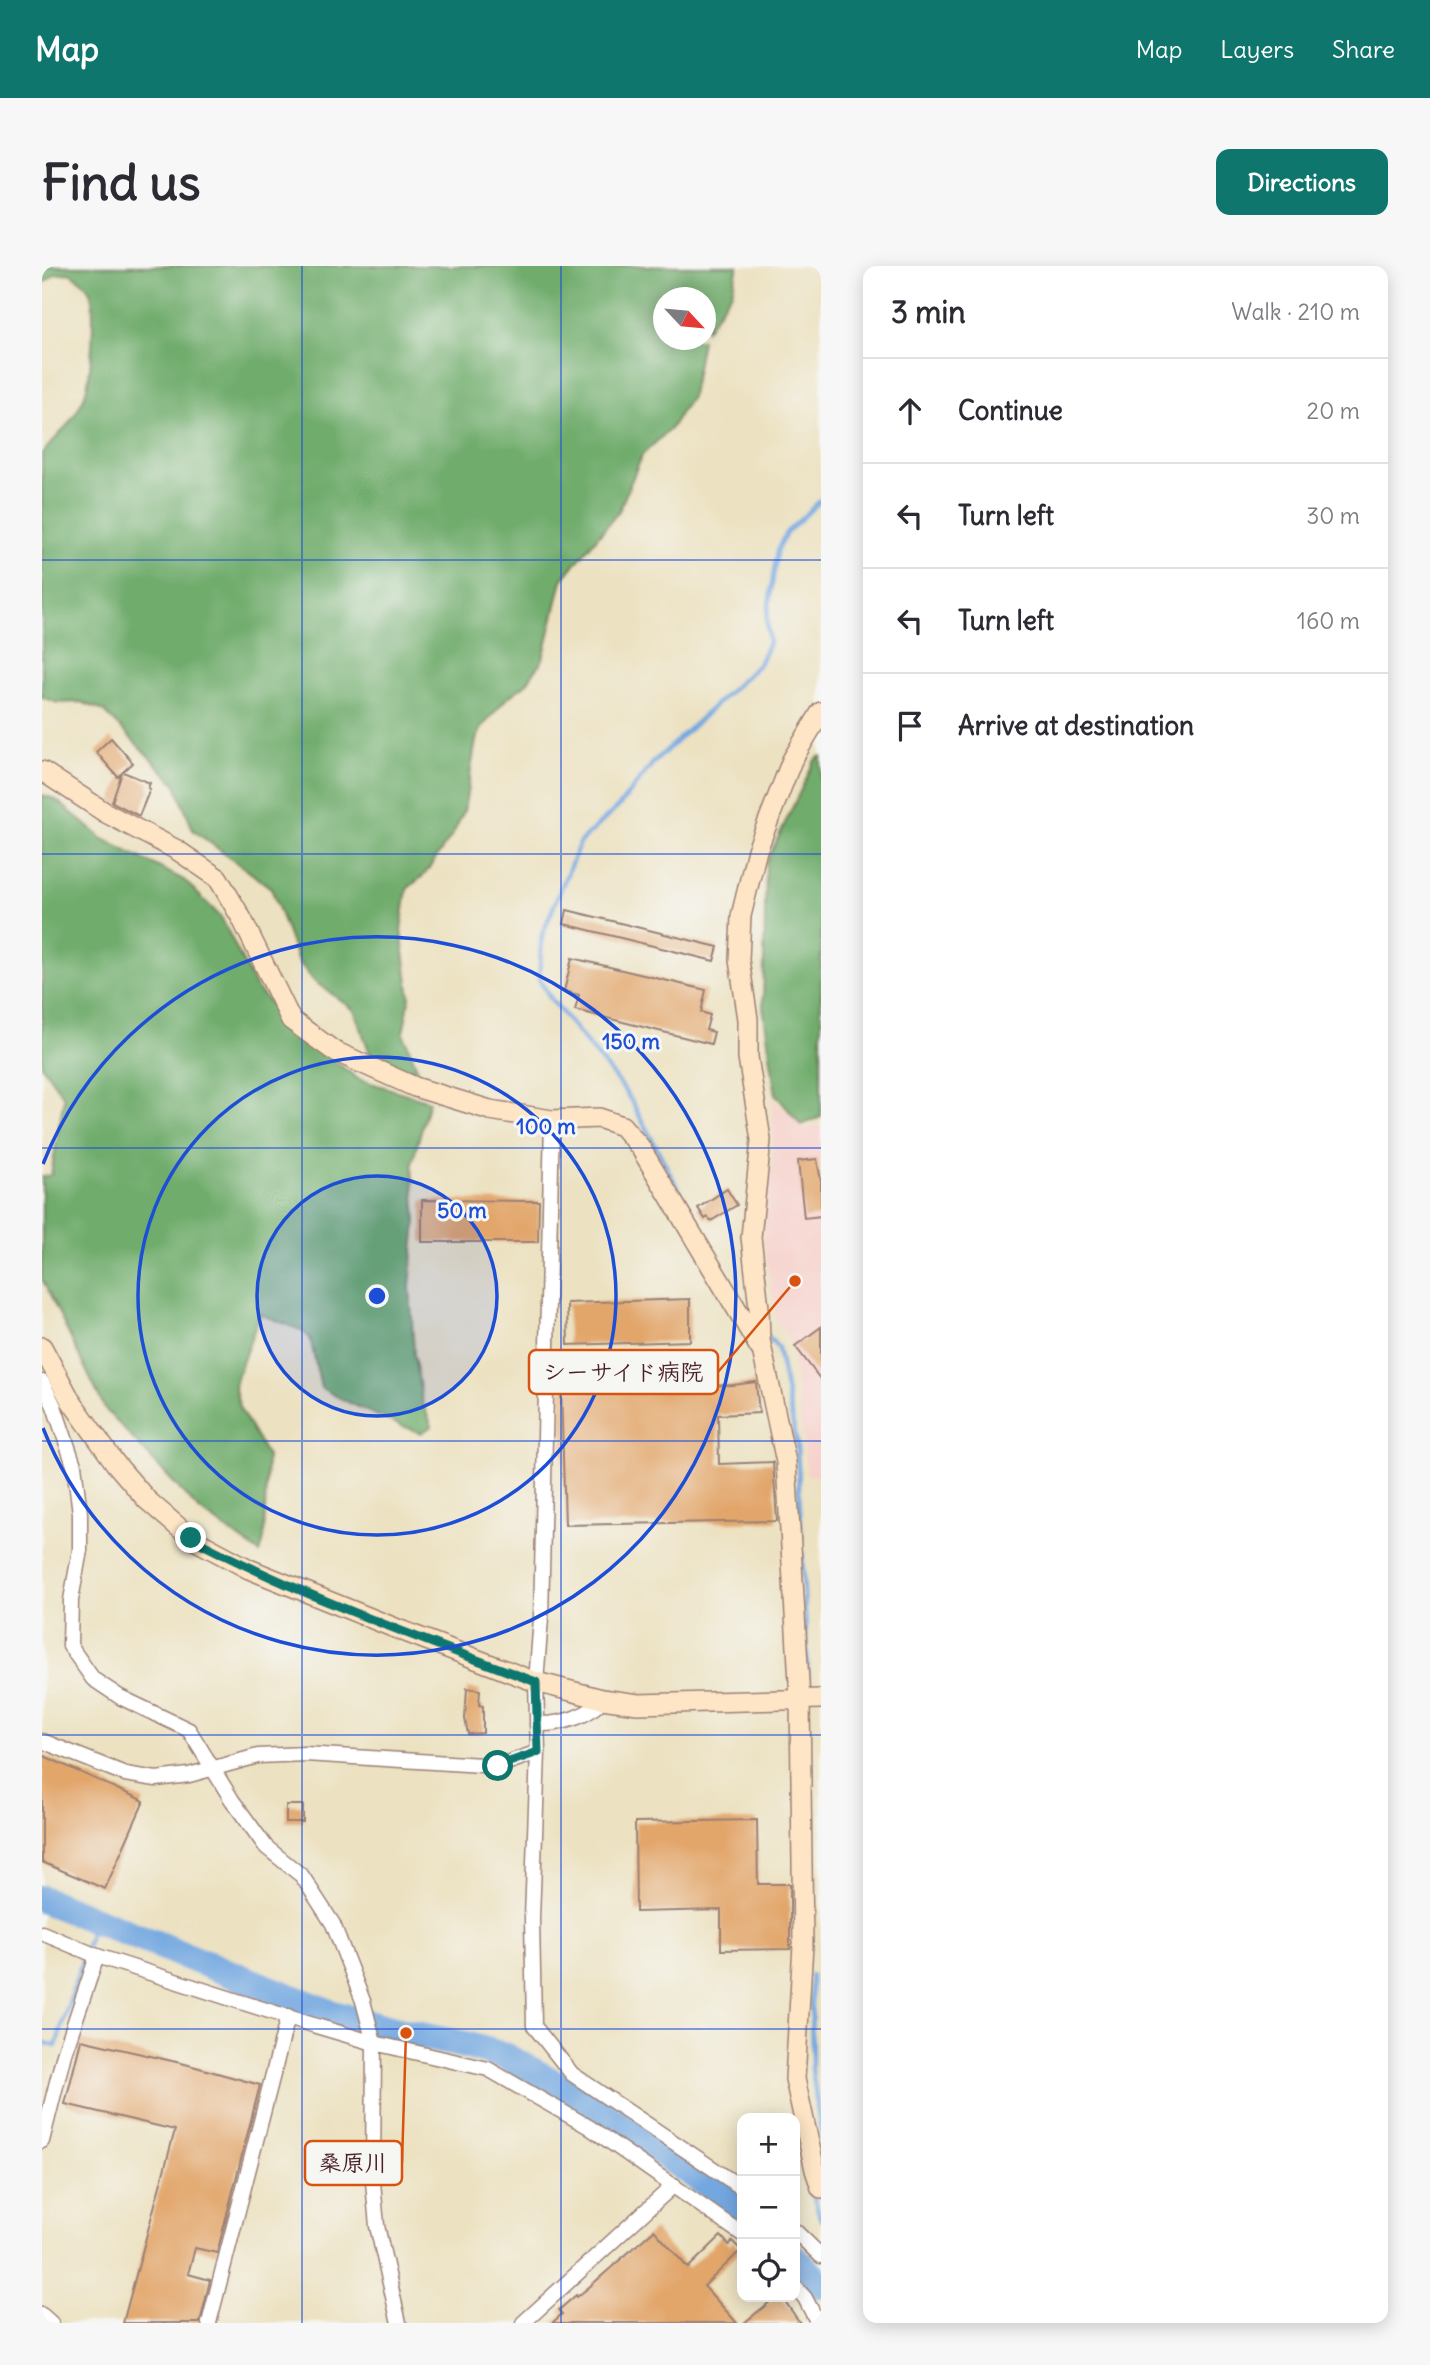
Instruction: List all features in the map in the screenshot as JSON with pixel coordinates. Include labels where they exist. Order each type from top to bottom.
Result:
[{"type":"street","points":[[818,2179],[795,2079],[803,1945],[800,1699],[786,1462],[761,1347],[751,1237],[761,1140],[748,1057],[748,1019],[739,960],[741,916],[757,850],[779,791],[806,734],[821,712]]},
{"type":"street","points":[[42,771],[106,813],[177,850],[219,878],[291,1020],[334,1051],[415,1087],[489,1110],[552,1120],[599,1118],[622,1126],[640,1147],[761,1347]]},
{"type":"street","points":[[552,1120],[541,1618],[536,1682],[538,1752],[532,1917],[534,2026],[572,2074],[737,2185]]},
{"type":"street","points":[[42,1347],[71,1401],[115,1463],[147,1500],[191,1538],[249,1569],[536,1682],[602,1699],[638,1704],[821,1699]]},
{"type":"street","points":[[42,1382],[54,1406],[74,1465],[80,1513],[80,1550],[71,1600],[70,1646],[93,1679],[121,1698],[189,1730],[233,1801],[266,1847],[302,1876],[332,1924],[363,2001],[374,2043],[373,2182],[377,2226],[399,2323]]},
{"type":"street","points":[[537,1724],[554,1725],[596,1708],[602,1699]]},
{"type":"street","points":[[42,1741],[125,1774],[156,1779],[189,1775],[258,1756],[305,1754],[498,1766],[538,1752]]},
{"type":"street","points":[[42,1933],[97,1956],[374,2043],[488,2069],[589,2127],[737,2230]]},
{"type":"street","points":[[42,2141],[64,2054],[97,1956]]},
{"type":"street","points":[[209,2323],[288,2016]]},
{"type":"street","points":[[523,2323],[674,2185]]},
{"type":"street","points":[[800,2236],[821,2256]]},
{"type":"street","points":[[800,2292],[818,2323]]},
{"type":"street","points":[[42,2315],[51,2323]]},
{"type":"shaded area","points":[[772,1098],[804,1129],[821,1125],[821,1475],[807,1475],[791,1343],[777,1322],[763,1239],[773,1156]]},
{"type":"green space","points":[[42,266],[738,266],[732,292],[716,315],[716,287],[653,287],[653,350],[700,350],[692,395],[670,429],[642,455],[619,511],[562,580],[543,659],[526,684],[506,699],[482,727],[476,740],[464,811],[453,834],[424,875],[407,889],[401,930],[410,997],[403,1033],[418,1070],[382,1067],[372,1059],[354,1010],[314,981],[298,961],[271,888],[193,830],[175,783],[104,711],[81,702],[58,703],[42,697],[42,453],[71,420],[84,397],[89,376],[93,310],[89,290],[69,273],[56,274],[42,284]]},
{"type":"green space","points":[[821,756],[821,1117],[801,1125],[776,1095],[763,1007],[766,863],[815,760]]},
{"type":"green space","points":[[42,795],[55,799],[103,839],[184,880],[221,917],[256,988],[273,1006],[309,1025],[329,1057],[358,1079],[429,1101],[412,1164],[416,1221],[410,1286],[414,1355],[423,1405],[432,1426],[421,1433],[370,1413],[321,1388],[310,1338],[301,1330],[260,1314],[234,1385],[240,1409],[267,1456],[264,1539],[260,1553],[198,1509],[105,1409],[42,1279],[42,1177],[51,1175],[64,1097],[42,1066]]},
{"type":"building","points":[[111,738],[133,763],[123,772],[150,783],[139,816],[112,802],[122,773],[118,777],[96,752]]},
{"type":"building","points":[[567,910],[718,947],[714,961],[564,924]]},
{"type":"building","points":[[572,958],[706,990],[701,1012],[710,1015],[706,1030],[714,1032],[711,1044],[575,1010],[579,995],[564,991]]},
{"type":"building","points":[[817,1159],[821,1181],[821,1216],[804,1218],[798,1161]]},
{"type":"building","points":[[727,1189],[737,1205],[711,1221],[708,1217],[705,1219],[698,1208]]},
{"type":"building","points":[[422,1200],[539,1201],[538,1242],[422,1242]]},
{"type":"building","points":[[690,1299],[690,1341],[568,1345],[567,1303]]},
{"type":"building","points":[[821,1327],[821,1380],[795,1346]]},
{"type":"building","points":[[756,1382],[759,1413],[718,1415],[719,1464],[773,1462],[777,1521],[565,1525],[561,1389],[733,1385]]},
{"type":"building","points":[[467,1688],[480,1690],[483,1733],[468,1734],[465,1719]]},
{"type":"building","points":[[42,1755],[144,1801],[105,1889],[42,1862]]},
{"type":"building","points":[[286,1805],[303,1805],[303,1822],[286,1822]]},
{"type":"building","points":[[757,1820],[758,1884],[790,1884],[790,1949],[721,1950],[721,1910],[636,1912],[635,1822]]},
{"type":"building","points":[[81,2040],[260,2085],[217,2253],[195,2248],[188,2274],[210,2280],[200,2323],[123,2323],[175,2130],[65,2104]]},
{"type":"building","points":[[654,2230],[688,2268],[721,2236],[729,2245],[732,2241],[737,2246],[737,2254],[704,2286],[737,2323],[552,2323],[562,2314],[559,2310]]},
{"type":"building","points":[[770,2302],[785,2302],[800,2323],[744,2323]]},
{"type":"waterway","points":[[705,1238],[632,1102],[551,999],[539,979],[542,935],[580,842],[619,806],[653,763],[759,664],[769,643],[767,618],[777,551],[786,533],[821,500]]},
{"type":"waterway","points":[[766,1334],[778,1348],[797,1445],[808,1679]]},
{"type":"waterway","points":[[42,1899],[333,2014],[504,2056],[572,2092],[737,2205]]},
{"type":"waterway","points":[[42,2042],[56,2046],[94,1921]]},
{"type":"waterway","points":[[811,1975],[812,2069],[821,2133]]},
{"type":"waterway","points":[[816,2188],[813,2195],[821,2220]]},
{"type":"waterway","points":[[800,2263],[821,2285]]},
{"type":"place","name":"シーサイド病院","points":[[795,1281]]},
{"type":"place","name":"桑原川","points":[[406,2033]]},
{"type":"route","points":[[191,1538],[249,1569],[536,1682],[538,1752],[498,1766]]}]
